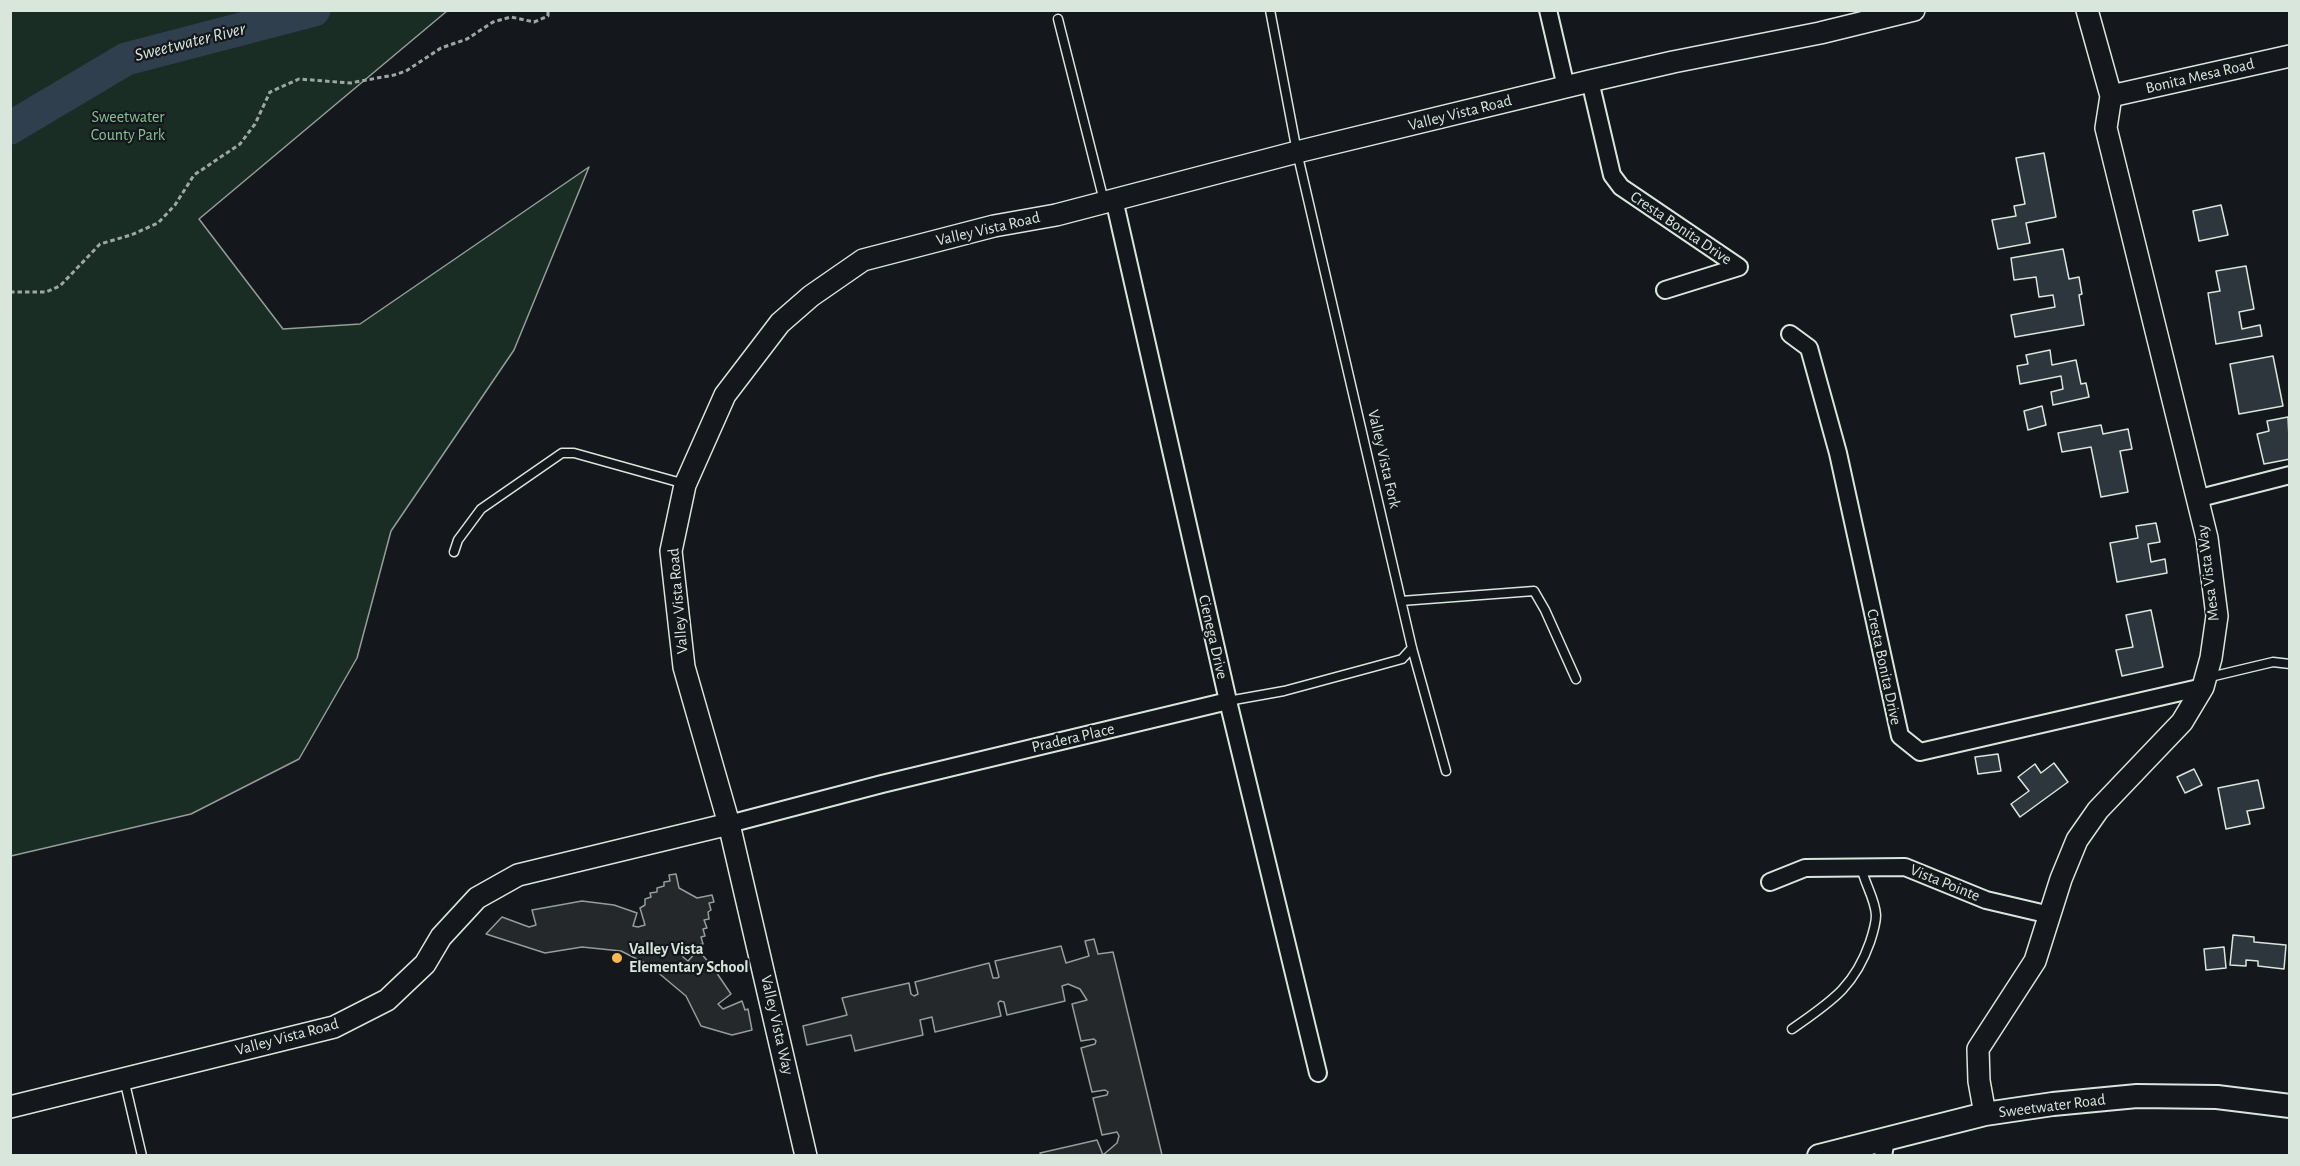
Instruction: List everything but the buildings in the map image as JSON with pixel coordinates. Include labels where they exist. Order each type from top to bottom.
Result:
[{"type":"main road","name":"Sweetwater Road","points":[[1819,1155],[1884,1148],[1985,1114],[2053,1104],[2137,1096],[2217,1097],[2289,1106]]},
{"type":"street","points":[[1548,10],[1566,87]]},
{"type":"street","name":"Valley Vista Road","points":[[10,1107],[334,1027],[387,1000],[425,964],[441,937],[477,898],[518,875],[729,824],[684,667],[671,551],[685,485],[725,394],[780,323],[811,296],[863,260],[994,226],[1056,215],[1298,152],[1590,81],[1820,33],[1914,10]]},
{"type":"street","name":"Mesa Vista Way","points":[[1985,1114],[1979,1081],[1978,1049],[2035,961],[2061,879],[2077,840],[2098,810],[2182,722],[2204,682],[2211,658],[2217,616],[2207,538],[2106,128],[2111,96],[2087,10]]},
{"type":"street","name":"Bonita Mesa Road","points":[[2111,96],[2289,56]]},
{"type":"street","name":"Cresta Bonita Drive","points":[[1590,81],[1612,175],[1621,188],[1739,267],[1665,291]]},
{"type":"street","name":"Cienega Drive","points":[[1109,200],[1318,1073]]},
{"type":"street","name":"Cresta Bonita Drive","points":[[1790,334],[1809,348],[1838,453],[1899,736],[1920,752],[2204,682]]},
{"type":"street","points":[[2196,499],[2289,475]]},
{"type":"street","name":"Pradera Place","points":[[729,824],[882,784],[1228,702]]},
{"type":"street","name":"Valley Vista Way","points":[[729,824],[806,1155]]},
{"type":"street","name":"Vista Pointe","points":[[1770,882],[1805,868],[1905,867],[1986,900],[2050,915]]},
{"type":"lane","name":"Valley Vista Fork","points":[[1270,10],[1298,152],[1401,601],[1446,771]]},
{"type":"lane","points":[[1058,19],[1109,200]]},
{"type":"lane","points":[[454,552],[458,540],[481,509],[562,453],[574,453],[685,485]]},
{"type":"lane","points":[[1401,601],[1534,591],[1576,679]]},
{"type":"lane","name":"Pradera Place","points":[[1228,702],[1284,691],[1373,668],[1402,659],[1412,648]]},
{"type":"lane","points":[[2204,682],[2273,662],[2289,664]]},
{"type":"lane","points":[[1792,1029],[1824,1007],[1846,987],[1863,963],[1876,916],[1874,905],[1863,880],[1861,866]]},
{"type":"lane","points":[[124,1079],[142,1155]]},
{"type":"path","points":[[10,292],[46,292],[60,286],[100,244],[131,235],[158,223],[175,205],[194,175],[240,144],[255,124],[270,92],[299,79],[350,83],[394,75],[406,71],[441,48],[467,39],[492,22],[511,17],[534,22],[548,16],[548,10]]},
{"type":"green space","name":"Sweetwater County Park","points":[[10,11],[447,11],[199,219],[283,329],[360,324],[589,167],[514,350],[391,531],[357,658],[299,759],[191,814],[11,856]]},
{"type":"shaded area","points":[[676,874],[679,888],[697,898],[712,895],[714,902],[709,903],[711,910],[708,912],[709,919],[704,920],[707,928],[703,929],[705,936],[701,937],[703,944],[682,948],[683,957],[688,961],[698,950],[731,994],[718,1004],[723,1009],[742,1001],[745,1010],[748,1009],[752,1030],[732,1035],[701,1026],[686,996],[649,965],[621,951],[582,947],[545,953],[486,934],[502,917],[529,927],[536,925],[532,910],[582,901],[614,905],[637,913],[633,926],[645,925],[640,908],[645,905],[645,899],[651,897],[650,893],[657,892],[657,888],[664,886],[664,882],[670,881],[669,875]]},
{"type":"shaded area","points":[[1094,939],[1098,954],[1113,952],[1162,1155],[1103,1155],[1117,1143],[1119,1136],[1117,1132],[1102,1135],[1093,1098],[1107,1095],[1108,1092],[1105,1090],[1092,1092],[1081,1048],[1095,1044],[1096,1041],[1094,1039],[1081,1041],[1072,1004],[1087,1000],[1080,989],[1068,984],[1062,986],[1065,1001],[1007,1015],[1004,1002],[1000,1001],[998,1003],[1001,1016],[935,1032],[932,1017],[920,1020],[923,1035],[855,1051],[851,1035],[807,1045],[803,1026],[847,1015],[842,998],[909,983],[911,994],[914,996],[918,994],[915,982],[989,963],[993,978],[997,978],[999,977],[995,961],[1061,946],[1066,963],[1089,956],[1085,941]]},
{"type":"shaded area","points":[[1097,1140],[1103,1155],[1041,1155],[1040,1153]]},
{"type":"waterway","name":"Sweetwater River","points":[[10,128],[126,59],[314,10]]},
{"type":"place","name":"Valley Vista Elementary School","points":[[617,958]]}]
